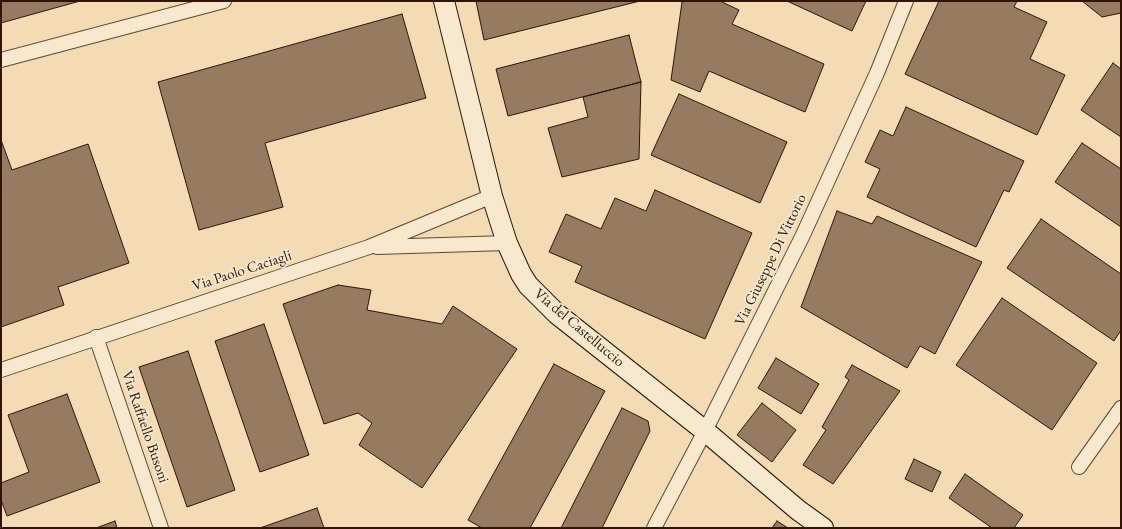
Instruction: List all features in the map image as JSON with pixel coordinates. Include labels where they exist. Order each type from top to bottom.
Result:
[{"type":"street","points":[[1,60],[224,1]]},
{"type":"street","name":"Via del Castelluccio","points":[[444,1],[492,196],[507,243],[521,274],[528,285],[557,314],[705,431],[798,510],[823,528]]},
{"type":"street","name":"Via Giuseppe Di Vittorio","points":[[654,528],[705,431],[802,237],[877,72],[906,1]]},
{"type":"street","name":"Via Paolo Caciagli","points":[[1,370],[369,247],[492,196]]},
{"type":"street","points":[[369,247],[507,243]]},
{"type":"street","name":"Via Raffaello Busoni","points":[[96,337],[161,528]]},
{"type":"street","points":[[1079,467],[1121,408]]},
{"type":"building","points":[[1,1],[80,1],[1,23]]},
{"type":"building","points":[[476,1],[640,1],[484,40]]},
{"type":"building","points":[[720,1],[739,10],[732,24],[824,64],[805,112],[709,71],[700,92],[671,80],[682,2]]},
{"type":"building","points":[[787,1],[866,1],[852,31]]},
{"type":"building","points":[[939,1],[1017,1],[1014,7],[1047,22],[1030,59],[1065,75],[1037,135],[905,74]]},
{"type":"building","points":[[1082,1],[1121,1],[1121,13],[1102,17]]},
{"type":"building","points":[[402,14],[426,98],[265,143],[283,207],[199,230],[158,82]]},
{"type":"building","points":[[629,35],[641,82],[508,116],[496,69]]},
{"type":"building","points":[[1113,63],[1121,69],[1121,137],[1081,110]]},
{"type":"building","points":[[641,82],[639,159],[562,177],[548,128],[588,117],[583,97]]},
{"type":"building","points":[[679,94],[787,142],[760,203],[651,155]]},
{"type":"building","points":[[906,107],[1024,161],[1009,192],[1004,190],[976,247],[867,197],[880,169],[865,162],[880,130],[893,136]]},
{"type":"building","points":[[1,140],[12,170],[88,144],[129,263],[58,287],[64,305],[1,327]]},
{"type":"building","points":[[1082,143],[1121,169],[1121,227],[1055,182]]},
{"type":"building","points":[[655,190],[752,233],[705,339],[575,282],[582,266],[549,252],[566,214],[601,229],[615,198],[646,211]]},
{"type":"building","points":[[837,211],[872,224],[877,216],[982,262],[935,354],[920,346],[907,368],[801,307]]},
{"type":"building","points":[[1041,219],[1121,274],[1121,330],[1114,341],[1007,268]]},
{"type":"building","points":[[338,285],[371,290],[367,310],[442,324],[453,306],[517,349],[422,488],[359,445],[372,423],[358,413],[324,424],[283,304]]},
{"type":"building","points":[[1002,298],[1097,363],[1052,430],[956,365]]},
{"type":"building","points":[[264,324],[309,455],[260,472],[215,341]]},
{"type":"building","points":[[188,351],[235,490],[187,507],[139,367]]},
{"type":"building","points":[[776,358],[819,384],[801,414],[758,388]]},
{"type":"building","points":[[554,364],[605,391],[530,528],[482,528],[468,520]]},
{"type":"building","points":[[852,365],[900,391],[833,484],[803,465],[826,430],[822,427],[849,380],[845,377]]},
{"type":"building","points":[[67,394],[100,482],[7,516],[1,500],[1,483],[29,472],[8,415]]},
{"type":"building","points":[[762,403],[796,430],[772,462],[737,435]]},
{"type":"building","points":[[622,408],[648,421],[650,431],[602,528],[561,528]]},
{"type":"building","points":[[914,459],[941,472],[932,492],[905,479]]},
{"type":"building","points":[[965,474],[1023,515],[1014,528],[992,528],[949,498]]},
{"type":"building","points":[[317,508],[324,528],[260,528]]},
{"type":"building","points":[[115,521],[117,528],[96,528]]},
{"type":"building","points":[[777,521],[788,528],[772,528]]}]
